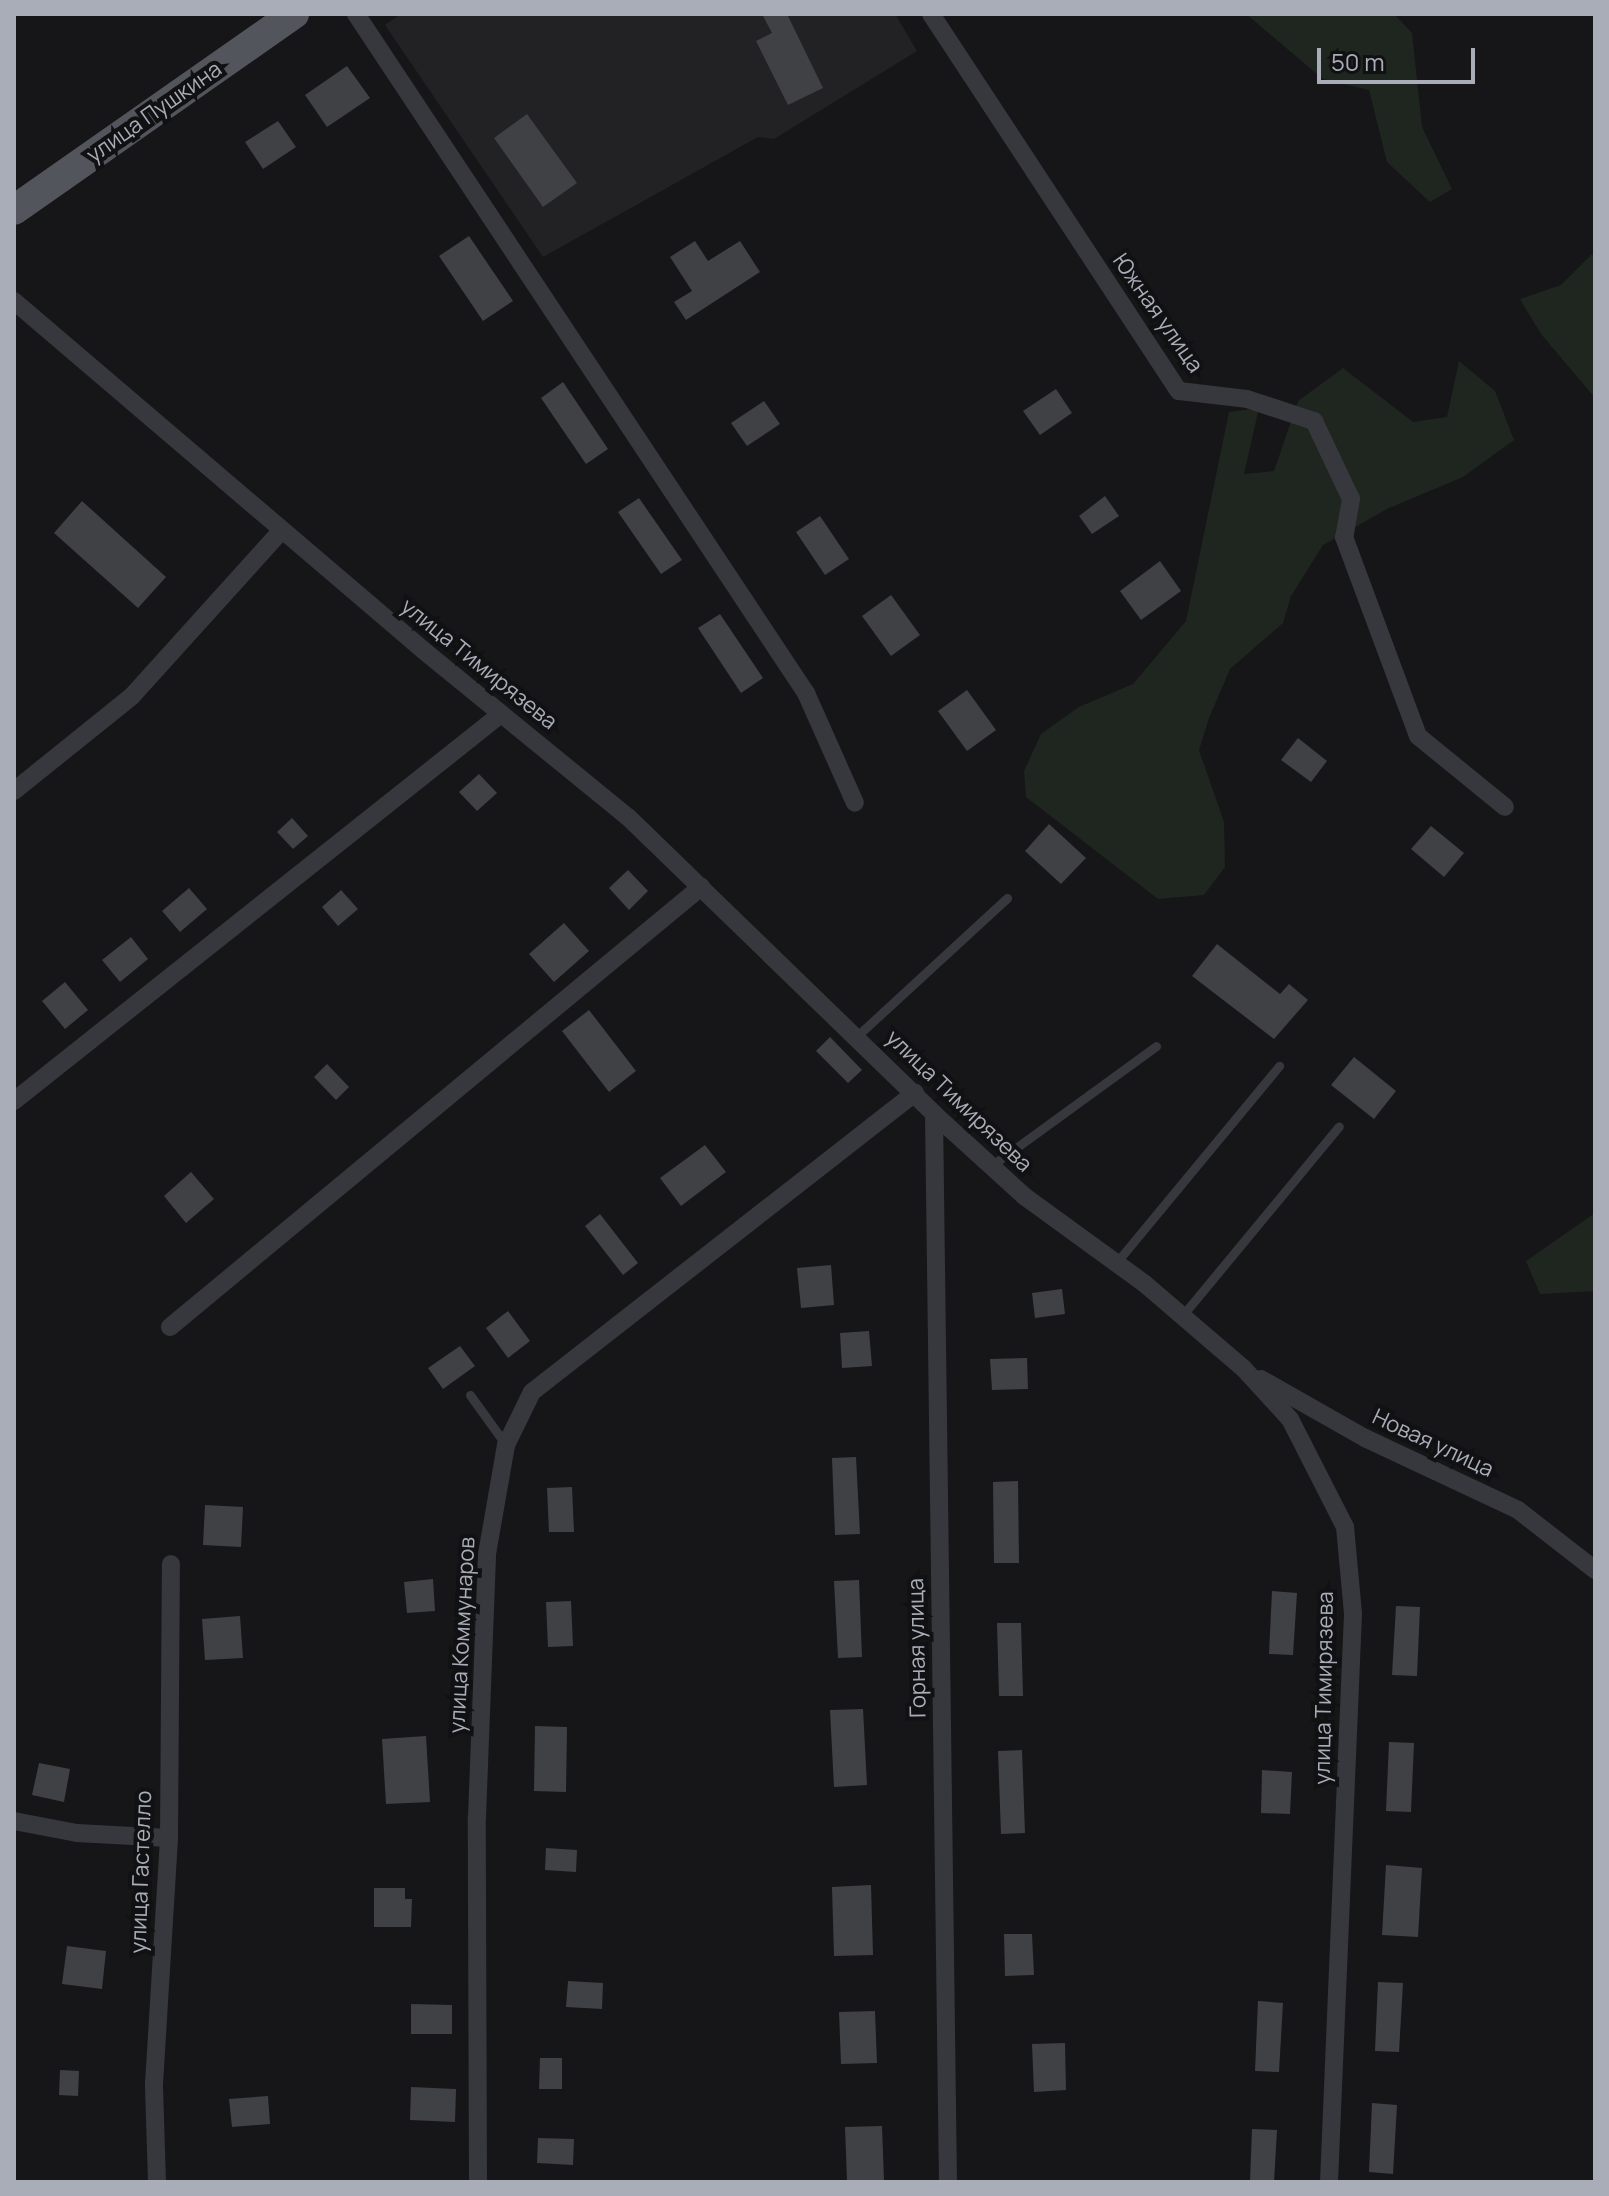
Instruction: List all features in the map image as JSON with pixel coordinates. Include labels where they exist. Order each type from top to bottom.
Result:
[{"type":"main road","name":"улица Пушкина","points":[[14,210],[294,14]]},
{"type":"street","points":[[356,14],[806,693],[855,803]]},
{"type":"street","name":"Южная улица","points":[[931,14],[1179,391],[1247,399],[1314,421],[1351,499],[1344,537],[1418,736],[1505,807]]},
{"type":"street","name":"улица Тимирязева","points":[[14,301],[281,531],[628,817],[991,1166],[1182,1316],[1244,1369],[1290,1419],[1345,1527],[1353,1614],[1329,2182]]},
{"type":"street","points":[[14,791],[132,696],[281,531]]},
{"type":"street","points":[[14,1101],[501,714]]},
{"type":"street","points":[[170,1327],[701,887]]},
{"type":"street","name":"улица Коммунаров","points":[[478,2182],[477,1817],[487,1554],[506,1445],[532,1392],[915,1093]]},
{"type":"street","name":"Горная улица","points":[[934,1114],[948,2182]]},
{"type":"street","name":"Новая улица","points":[[1244,1369],[1365,1438],[1518,1510],[1595,1570]]},
{"type":"street","name":"улица Гастелло","points":[[157,2182],[154,2084],[169,1838],[171,1564]]},
{"type":"street","points":[[14,1821],[77,1833],[169,1838]]},
{"type":"lane","points":[[857,1036],[1007,898]]},
{"type":"lane","points":[[991,1166],[1156,1046]]},
{"type":"lane","points":[[1116,1263],[1279,1066]]},
{"type":"lane","points":[[1182,1316],[1339,1126]]},
{"type":"lane","points":[[470,1395],[506,1445]]},
{"type":"shaded area","points":[[401,14],[895,14],[917,51],[774,139],[758,137],[543,257],[385,25]]},
{"type":"shaded area","points":[[1246,14],[1394,14],[1412,33],[1422,127],[1452,189],[1430,202],[1387,162],[1369,90],[1323,79]]},
{"type":"shaded area","points":[[1591,255],[1595,255],[1595,398],[1541,334],[1520,299],[1561,285]]},
{"type":"shaded area","points":[[1459,361],[1495,391],[1514,440],[1463,477],[1389,508],[1323,545],[1291,596],[1283,623],[1230,669],[1199,750],[1224,822],[1225,867],[1204,895],[1158,899],[1026,797],[1024,771],[1041,734],[1079,707],[1133,684],[1186,621],[1229,412],[1259,408],[1244,474],[1274,471],[1298,401],[1343,368],[1413,422],[1447,417]]},
{"type":"shaded area","points":[[1595,1213],[1595,1291],[1540,1294],[1526,1261]]},
{"type":"building","points":[[762,14],[787,14],[823,88],[788,105],[756,41],[772,33]]},
{"type":"building","points":[[347,66],[370,98],[327,127],[305,95]]},
{"type":"building","points":[[527,114],[577,183],[543,207],[494,138]]},
{"type":"building","points":[[278,121],[296,147],[263,169],[245,142]]},
{"type":"building","points":[[469,236],[513,301],[483,321],[439,256]]},
{"type":"building","points":[[695,241],[708,261],[740,241],[760,272],[686,320],[674,302],[692,291],[670,257]]},
{"type":"building","points":[[563,382],[608,449],[586,464],[541,398]]},
{"type":"building","points":[[1056,389],[1072,413],[1040,435],[1023,411]]},
{"type":"building","points":[[764,401],[780,424],[747,446],[731,423]]},
{"type":"building","points":[[1105,496],[1119,516],[1092,534],[1079,516]]},
{"type":"building","points":[[639,498],[682,560],[661,574],[618,512]]},
{"type":"building","points":[[82,501],[166,577],[138,608],[54,533]]},
{"type":"building","points":[[820,516],[849,559],[825,575],[796,532]]},
{"type":"building","points":[[1160,561],[1181,591],[1141,620],[1120,591]]},
{"type":"building","points":[[891,595],[920,635],[891,656],[862,616]]},
{"type":"building","points":[[720,614],[763,678],[741,693],[698,628]]},
{"type":"building","points":[[967,690],[996,730],[967,751],[938,711]]},
{"type":"building","points":[[1298,738],[1327,761],[1311,782],[1281,760]]},
{"type":"building","points":[[479,774],[497,793],[477,811],[459,792]]},
{"type":"building","points":[[292,818],[308,836],[293,849],[277,832]]},
{"type":"building","points":[[1049,824],[1086,858],[1061,884],[1025,851]]},
{"type":"building","points":[[1431,826],[1464,853],[1444,877],[1411,849]]},
{"type":"building","points":[[628,870],[648,891],[629,910],[609,888]]},
{"type":"building","points":[[189,888],[207,909],[180,932],[162,911]]},
{"type":"building","points":[[341,890],[358,909],[338,926],[322,907]]},
{"type":"building","points":[[564,923],[589,951],[554,982],[529,954]]},
{"type":"building","points":[[131,937],[148,959],[120,982],[102,960]]},
{"type":"building","points":[[1217,944],[1280,994],[1289,984],[1308,1000],[1274,1039],[1192,976]]},
{"type":"building","points":[[65,982],[88,1010],[65,1029],[42,1001]]},
{"type":"building","points":[[589,1010],[636,1071],[609,1092],[562,1031]]},
{"type":"building","points":[[830,1037],[862,1070],[848,1083],[816,1051]]},
{"type":"building","points":[[1354,1057],[1396,1091],[1374,1119],[1331,1085]]},
{"type":"building","points":[[327,1064],[349,1087],[336,1100],[314,1077]]},
{"type":"building","points":[[705,1145],[726,1172],[681,1206],[660,1178]]},
{"type":"building","points":[[191,1172],[214,1199],[186,1223],[164,1196]]},
{"type":"building","points":[[600,1214],[638,1263],[623,1275],[585,1226]]},
{"type":"building","points":[[831,1265],[834,1305],[801,1308],[797,1268]]},
{"type":"building","points":[[1062,1289],[1065,1314],[1035,1318],[1032,1293]]},
{"type":"building","points":[[508,1311],[530,1341],[508,1358],[486,1328]]},
{"type":"building","points":[[869,1331],[872,1366],[842,1368],[840,1333]]},
{"type":"building","points":[[460,1346],[475,1366],[443,1389],[428,1368]]},
{"type":"building","points":[[1027,1358],[1028,1389],[992,1390],[990,1359]]},
{"type":"building","points":[[856,1457],[860,1534],[835,1535],[832,1458]]},
{"type":"building","points":[[1018,1481],[1019,1563],[994,1563],[993,1482]]},
{"type":"building","points":[[572,1487],[574,1532],[549,1532],[547,1488]]},
{"type":"building","points":[[205,1505],[243,1507],[241,1547],[203,1545]]},
{"type":"building","points":[[433,1579],[435,1611],[407,1613],[404,1582]]},
{"type":"building","points":[[859,1580],[862,1657],[838,1658],[834,1581]]},
{"type":"building","points":[[1272,1591],[1297,1593],[1293,1655],[1269,1654]]},
{"type":"building","points":[[571,1601],[573,1646],[548,1647],[546,1602]]},
{"type":"building","points":[[1396,1606],[1420,1607],[1417,1676],[1392,1675]]},
{"type":"building","points":[[240,1616],[243,1658],[205,1660],[202,1619]]},
{"type":"building","points":[[997,1623],[1021,1623],[1023,1696],[999,1696]]},
{"type":"building","points":[[863,1709],[867,1785],[834,1787],[830,1710]]},
{"type":"building","points":[[535,1726],[567,1727],[566,1792],[534,1791]]},
{"type":"building","points":[[426,1736],[430,1802],[386,1804],[382,1739]]},
{"type":"building","points":[[1389,1742],[1414,1743],[1411,1812],[1386,1811]]},
{"type":"building","points":[[1022,1750],[1025,1833],[1001,1834],[998,1751]]},
{"type":"building","points":[[39,1763],[70,1769],[64,1802],[32,1795]]},
{"type":"building","points":[[1262,1770],[1292,1772],[1290,1814],[1261,1813]]},
{"type":"building","points":[[546,1848],[577,1850],[576,1872],[545,1870]]},
{"type":"building","points":[[1386,1865],[1422,1868],[1418,1937],[1382,1935]]},
{"type":"building","points":[[871,1885],[873,1955],[834,1956],[832,1887]]},
{"type":"building","points":[[374,1888],[405,1888],[405,1899],[412,1899],[411,1927],[374,1927]]},
{"type":"building","points":[[1004,1934],[1032,1934],[1034,1975],[1005,1976]]},
{"type":"building","points":[[67,1946],[106,1951],[102,1989],[62,1984]]},
{"type":"building","points":[[568,1981],[603,1983],[602,2009],[566,2007]]},
{"type":"building","points":[[1378,1982],[1403,1983],[1399,2052],[1375,2051]]},
{"type":"building","points":[[1258,2001],[1283,2003],[1279,2072],[1255,2071]]},
{"type":"building","points":[[411,2004],[452,2005],[452,2034],[411,2034]]},
{"type":"building","points":[[875,2011],[877,2063],[841,2064],[839,2012]]},
{"type":"building","points":[[1065,2043],[1066,2090],[1034,2092],[1032,2044]]},
{"type":"building","points":[[540,2058],[562,2058],[562,2089],[539,2089]]},
{"type":"building","points":[[60,2070],[79,2071],[78,2096],[59,2095]]},
{"type":"building","points":[[411,2087],[456,2089],[455,2122],[410,2120]]},
{"type":"building","points":[[268,2096],[270,2124],[232,2127],[229,2099]]},
{"type":"building","points":[[1372,2103],[1397,2105],[1393,2174],[1369,2172]]},
{"type":"building","points":[[882,2126],[884,2180],[847,2181],[845,2127]]},
{"type":"building","points":[[1252,2129],[1277,2130],[1274,2182],[1250,2182]]},
{"type":"building","points":[[538,2138],[574,2139],[573,2165],[537,2163]]}]
